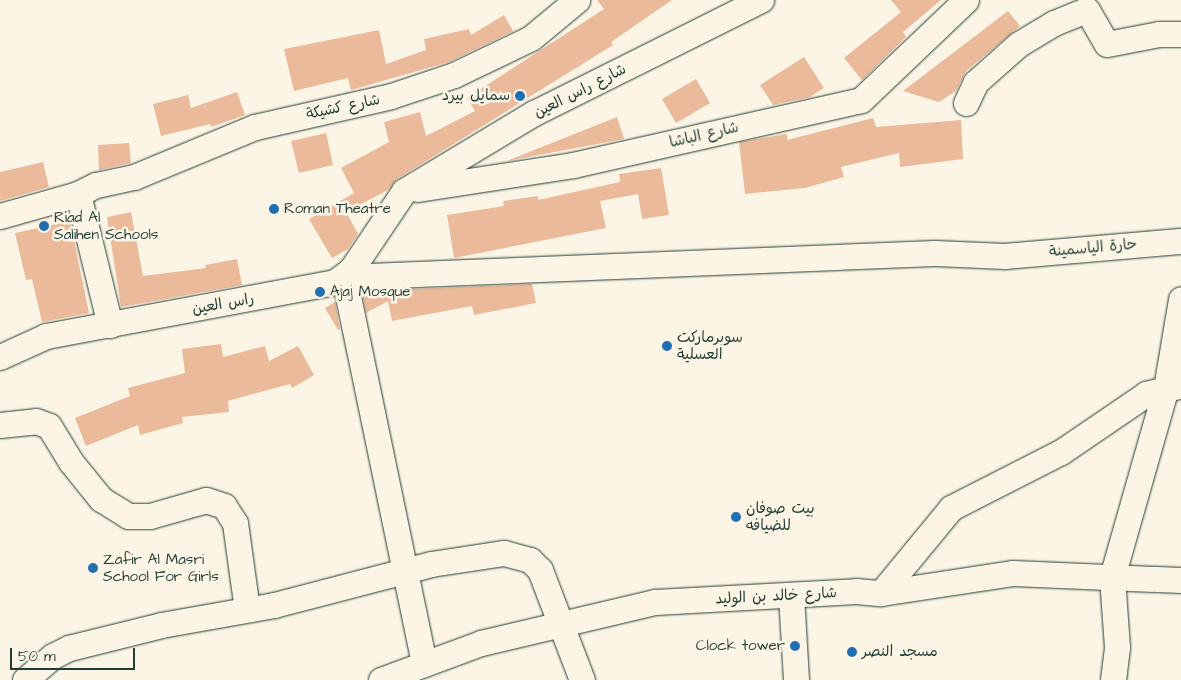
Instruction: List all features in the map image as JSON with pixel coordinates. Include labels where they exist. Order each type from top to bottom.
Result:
[{"type":"street","name":"شارع كشيكة","points":[[0,216],[134,177],[255,128],[391,96],[454,75],[531,38],[577,0]]},
{"type":"street","name":"شارع راس العين","points":[[404,191],[534,113],[761,0]]},
{"type":"street","name":"شارع الباشا","points":[[404,191],[574,164],[860,100],[966,0]]},
{"type":"street","points":[[966,103],[976,82],[1019,44],[1054,23],[1087,10],[1107,44],[1158,34],[1181,34]]},
{"type":"street","points":[[87,190],[110,325]]},
{"type":"street","points":[[404,191],[350,271],[424,664]]},
{"type":"street","name":"حارة الياسمينة","points":[[350,271],[935,253],[1005,256],[1181,241]]},
{"type":"street","name":"راس العين","points":[[0,357],[46,336],[324,286],[350,271]]},
{"type":"street","points":[[1113,680],[1118,647],[1112,577],[1173,386],[1181,299]]},
{"type":"street","points":[[881,593],[951,508],[1061,452],[1139,398],[1173,386]]},
{"type":"street","points":[[0,426],[36,421],[49,426],[71,462],[101,498],[128,516],[150,516],[206,500],[224,506],[235,523],[247,609]]},
{"type":"street","points":[[25,680],[53,656],[70,648],[161,625],[247,609],[405,571],[504,553],[517,554],[540,570],[559,625],[582,680]]},
{"type":"street","name":"شارع خالد بن الوليد","points":[[381,680],[481,643],[655,602],[791,595],[881,593],[1013,573],[1181,580]]},
{"type":"street","points":[[791,595],[796,680]]},
{"type":"building","points":[[597,0],[672,0],[611,42],[613,45],[397,179],[388,190],[346,212],[358,234],[348,249],[332,258],[309,219],[354,193],[341,168],[389,142],[384,122],[420,112],[426,136],[475,111],[467,98],[604,9]]},
{"type":"building","points":[[891,0],[941,0],[903,32],[906,37],[862,80],[844,58],[901,12]]},
{"type":"building","points":[[1008,11],[1020,26],[966,71],[956,91],[939,102],[903,91]]},
{"type":"building","points":[[504,15],[513,31],[449,62],[351,90],[348,78],[294,91],[284,49],[379,30],[386,64],[426,50],[424,39],[469,29],[471,35]]},
{"type":"building","points":[[804,57],[824,88],[810,97],[773,105],[760,85]]},
{"type":"building","points":[[696,79],[710,103],[676,123],[662,99]]},
{"type":"building","points":[[237,92],[245,115],[211,127],[210,124],[161,136],[153,104],[188,95],[191,108]]},
{"type":"building","points":[[617,117],[624,139],[507,161]]},
{"type":"building","points":[[873,118],[876,127],[961,120],[963,159],[900,167],[899,153],[841,167],[844,177],[805,188],[745,194],[739,142],[787,134],[787,140]]},
{"type":"building","points":[[326,133],[333,165],[299,173],[291,141]]},
{"type":"building","points":[[129,143],[131,163],[99,170],[98,145]]},
{"type":"building","points":[[43,162],[49,187],[0,201],[0,172]]},
{"type":"building","points":[[661,168],[669,215],[642,219],[638,194],[600,201],[606,228],[454,258],[447,215],[504,206],[503,201],[538,196],[538,200],[620,182],[619,174]]},
{"type":"building","points":[[131,212],[143,276],[206,268],[205,265],[237,259],[242,285],[121,307],[107,217]]},
{"type":"building","points":[[70,221],[89,313],[42,322],[32,279],[26,280],[15,233]]},
{"type":"building","points":[[532,284],[536,303],[474,315],[472,306],[392,321],[388,301],[366,313],[362,291]]},
{"type":"building","points":[[335,302],[340,329],[338,330],[325,308]]},
{"type":"building","points":[[221,344],[223,357],[265,346],[269,361],[298,346],[314,375],[292,388],[290,384],[228,401],[229,412],[182,417],[183,423],[140,435],[138,425],[86,446],[75,418],[130,396],[128,388],[185,373],[182,349]]},
{"type":"place","name":"سمايل بيرد","points":[[520,96]]},
{"type":"place","name":"Roman Theatre","points":[[274,209]]},
{"type":"place","name":"Riad Al Salihen Schools","points":[[44,226]]},
{"type":"place","name":"Ajaj Mosque","points":[[320,292]]},
{"type":"place","name":"سوبرماركت العسلية","points":[[667,346]]},
{"type":"place","name":"بيت صوفان للضيافه","points":[[736,517]]},
{"type":"place","name":"Zafir Al Masri School For Girls","points":[[93,568]]},
{"type":"place","name":"Clock tower","points":[[795,646]]},
{"type":"place","name":"مسجد النصر","points":[[852,652]]}]
